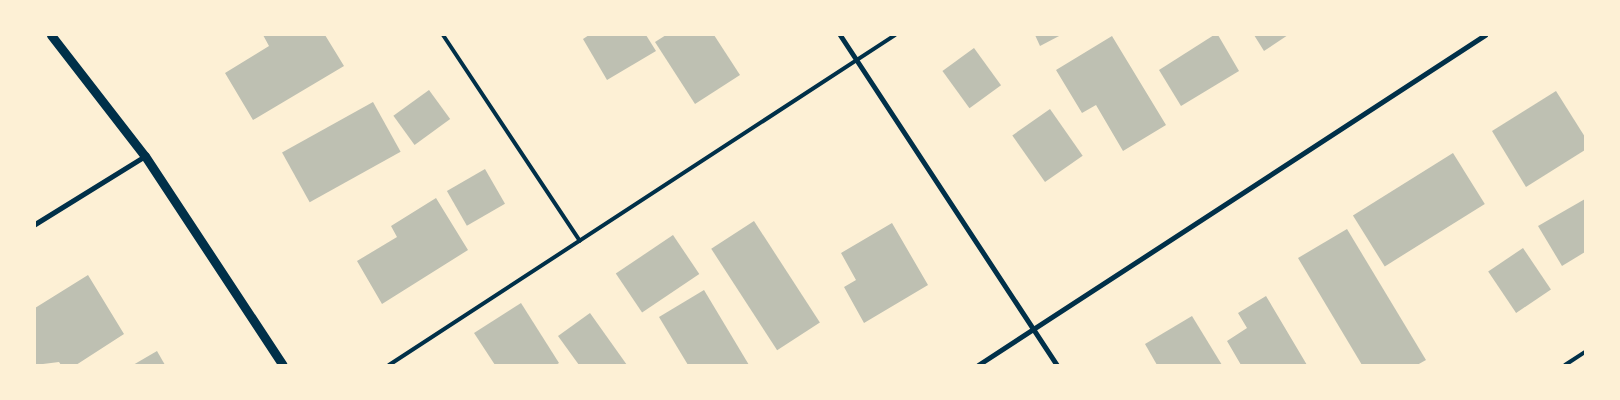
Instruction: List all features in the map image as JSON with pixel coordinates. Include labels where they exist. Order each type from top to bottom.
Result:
[{"type":"street","points":[[50,35],[145,156],[283,365]]},
{"type":"street","points":[[840,35],[1057,365]]},
{"type":"street","points":[[978,365],[1484,35]]},
{"type":"street","points":[[35,224],[145,156]]},
{"type":"lane","points":[[443,35],[580,241]]},
{"type":"lane","points":[[389,365],[895,35]]},
{"type":"lane","points":[[1565,365],[1585,352]]},
{"type":"building","points":[[263,35],[325,35],[344,66],[253,120],[225,73],[269,46]]},
{"type":"building","points":[[589,35],[646,35],[656,51],[607,80],[583,39]]},
{"type":"building","points":[[666,35],[714,35],[740,75],[695,104],[655,42]]},
{"type":"building","points":[[1035,35],[1061,35],[1040,46]]},
{"type":"building","points":[[1214,35],[1218,35],[1239,71],[1181,106],[1159,70]]},
{"type":"building","points":[[1254,35],[1288,35],[1264,51]]},
{"type":"building","points":[[1112,36],[1166,125],[1123,151],[1096,105],[1082,113],[1056,70]]},
{"type":"building","points":[[974,48],[1001,85],[969,108],[942,71]]},
{"type":"building","points":[[429,90],[450,119],[415,145],[393,116]]},
{"type":"building","points":[[1556,91],[1585,137],[1585,150],[1526,187],[1492,131]]},
{"type":"building","points":[[373,102],[401,152],[310,202],[282,152]]},
{"type":"building","points":[[1050,109],[1083,156],[1045,182],[1012,135]]},
{"type":"building","points":[[1453,153],[1485,204],[1385,266],[1353,216]]},
{"type":"building","points":[[485,169],[505,204],[467,226],[447,191]]},
{"type":"building","points":[[436,198],[468,250],[382,304],[357,261],[397,237],[391,226]]},
{"type":"building","points":[[1585,199],[1585,252],[1562,266],[1538,226]]},
{"type":"building","points":[[754,221],[820,322],[777,350],[711,249]]},
{"type":"building","points":[[892,223],[928,285],[864,323],[844,287],[856,280],[841,253]]},
{"type":"building","points":[[1347,229],[1426,360],[1417,365],[1362,365],[1298,258]]},
{"type":"building","points":[[673,235],[699,274],[642,313],[616,274]]},
{"type":"building","points":[[1523,248],[1551,289],[1516,313],[1488,271]]},
{"type":"building","points":[[88,275],[124,334],[76,365],[61,365],[59,362],[35,365],[35,308]]},
{"type":"building","points":[[704,290],[749,365],[688,365],[659,317]]},
{"type":"building","points":[[1266,296],[1307,365],[1241,365],[1227,341],[1247,328],[1238,313]]},
{"type":"building","points":[[521,303],[559,363],[556,365],[495,365],[474,333]]},
{"type":"building","points":[[590,313],[627,365],[579,365],[558,336]]},
{"type":"building","points":[[1192,316],[1222,365],[1157,365],[1145,344]]},
{"type":"building","points":[[157,351],[165,365],[133,365]]}]
